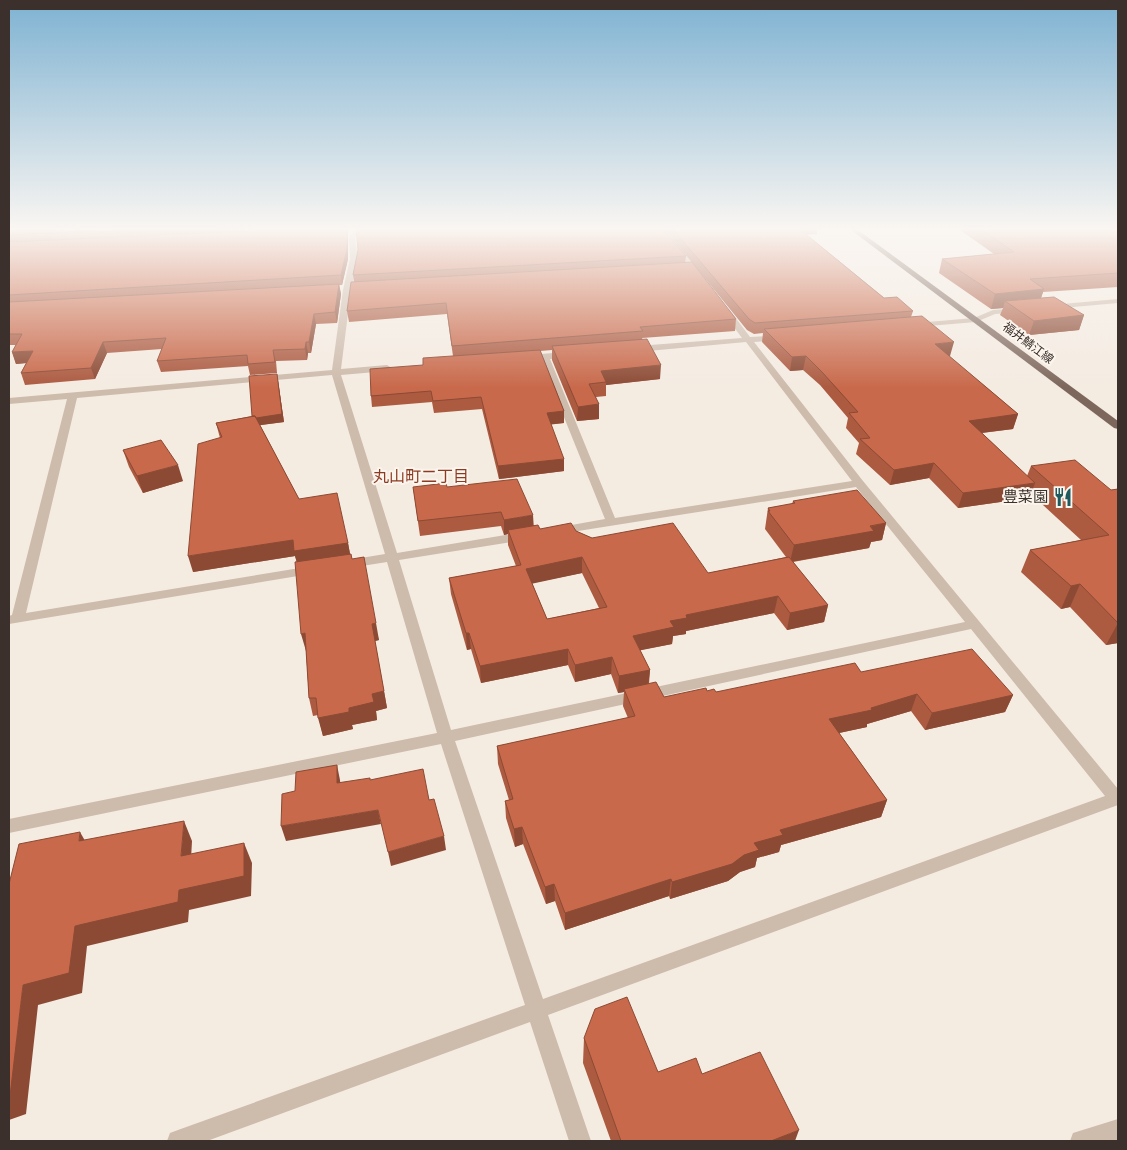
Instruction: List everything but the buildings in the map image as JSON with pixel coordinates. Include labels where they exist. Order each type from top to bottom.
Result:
[{"type":"main road","name":"福井鯖江線","points":[[923,281],[1118,426]]},
{"type":"street","points":[[346,281],[343,290],[336,372],[446,736],[580,1141]]},
{"type":"street","points":[[703,281],[706,284]]},
{"type":"street","points":[[343,290],[356,290]]},
{"type":"street","points":[[178,1141],[538,1012],[1118,799],[859,482],[718,300]]},
{"type":"street","points":[[1046,307],[1118,301]]},
{"type":"street","points":[[906,326],[976,320],[993,312],[1028,309]]},
{"type":"street","points":[[631,349],[787,336]]},
{"type":"street","points":[[514,359],[573,354]]},
{"type":"street","points":[[544,356],[611,521]]},
{"type":"street","points":[[9,401],[395,367]]},
{"type":"street","points":[[73,395],[13,619],[859,482]]},
{"type":"street","points":[[9,826],[975,624]]},
{"type":"street","points":[[1081,1141],[1118,1130]]},
{"type":"place","name":"豊菜園","points":[[1063,497]]},
{"type":"district","name":"丸山町二丁目","points":[[421,476]]}]
